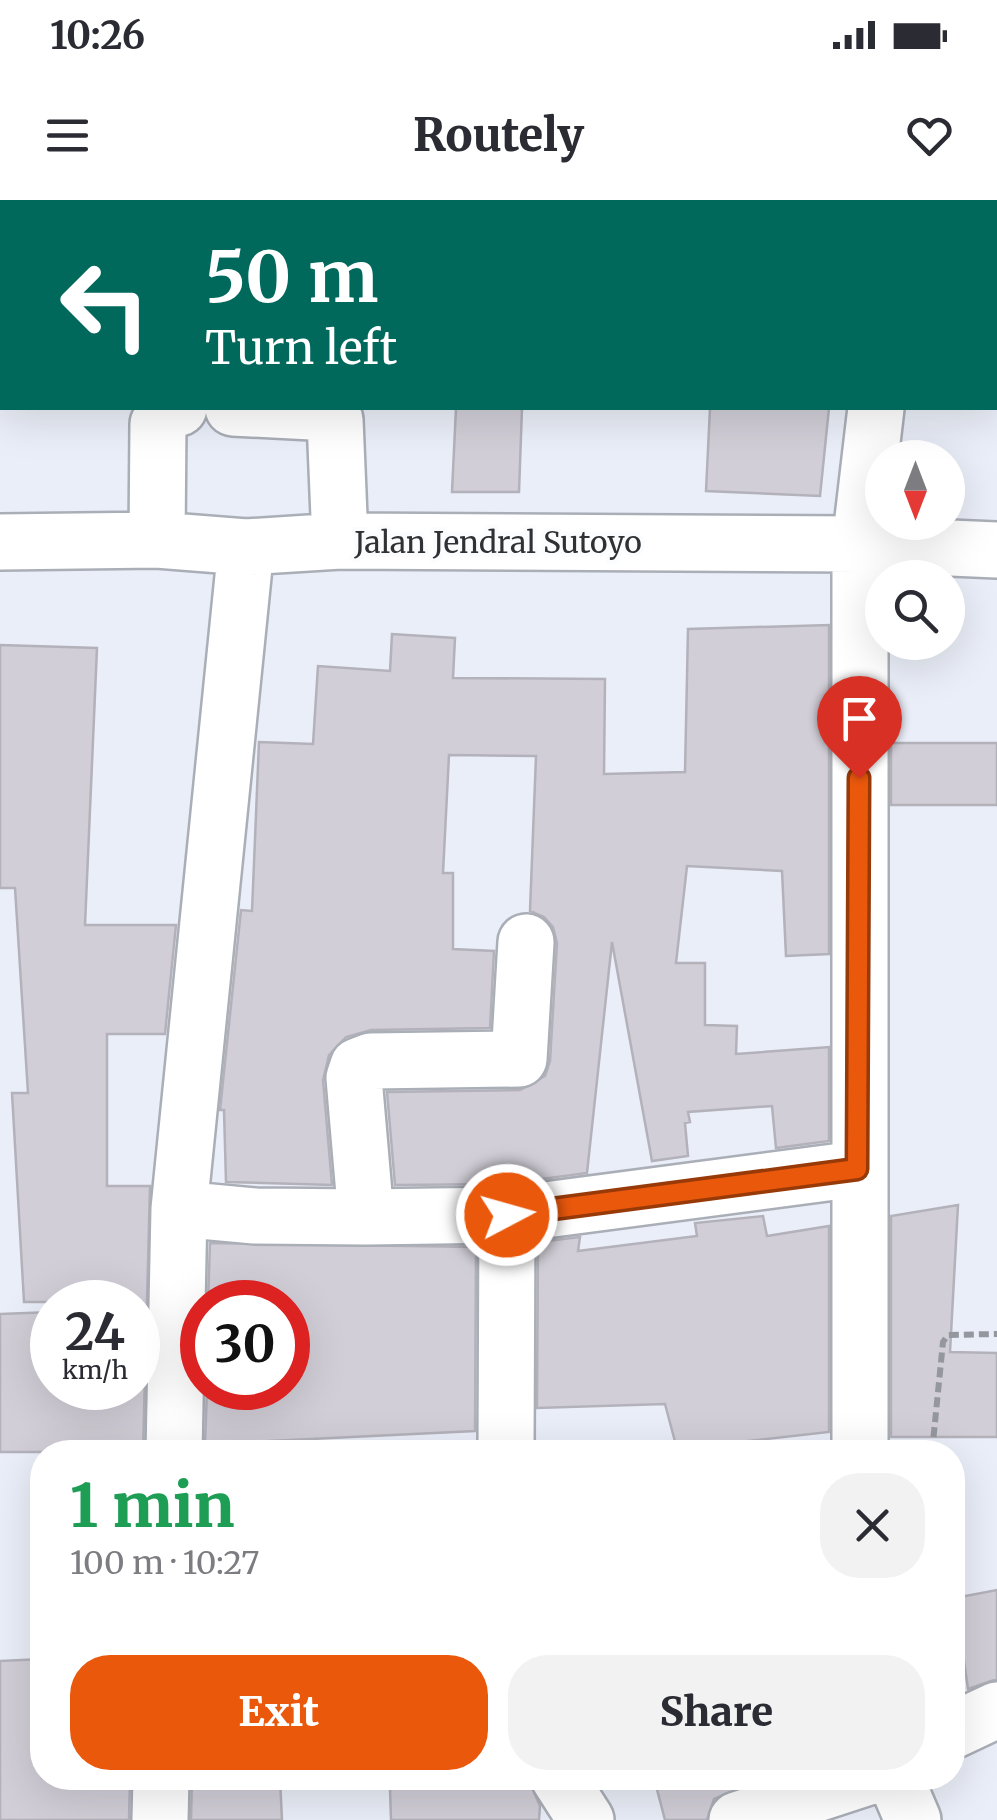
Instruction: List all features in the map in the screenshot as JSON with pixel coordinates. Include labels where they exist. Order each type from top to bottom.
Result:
[{"type":"street","points":[[157,540],[158,424],[172,410]]},
{"type":"street","points":[[272,410],[331,413],[335,420],[340,541]]},
{"type":"street","points":[[860,1440],[862,1326],[857,1169],[860,544],[876,410]]},
{"type":"street","name":"Jalan Jendral Sutoyo","points":[[0,542],[157,540],[246,547],[340,541],[860,544],[997,550]]},
{"type":"street","points":[[174,1440],[179,1209],[246,547]]},
{"type":"street","points":[[366,1217],[354,1078],[358,1066],[371,1060],[519,1059],[526,942]]},
{"type":"street","points":[[179,1209],[255,1216],[507,1215],[857,1169]]},
{"type":"street","points":[[506,1440],[507,1215]]},
{"type":"street","points":[[965,1725],[997,1710]]},
{"type":"street","points":[[160,1820],[161,1790]]},
{"type":"street","points":[[567,1790],[586,1820]]},
{"type":"street","points":[[737,1820],[828,1790]]},
{"type":"street","points":[[900,1790],[913,1820]]},
{"type":"path","points":[[933,1440],[943,1342],[948,1335],[957,1333],[997,1334]]},
{"type":"building","points":[[456,410],[522,410],[519,492],[452,492]]},
{"type":"building","points":[[710,410],[829,410],[820,496],[706,491]]},
{"type":"building","points":[[829,625],[829,954],[786,956],[782,871],[687,866],[676,963],[705,963],[705,1025],[737,1026],[736,1054],[829,1047],[829,1141],[776,1148],[772,1106],[688,1112],[688,1156],[652,1161],[612,942],[587,1173],[505,1184],[395,1185],[387,1092],[520,1090],[545,1076],[550,1061],[557,943],[553,927],[544,917],[530,911],[536,756],[449,755],[443,873],[453,873],[453,949],[494,951],[490,1028],[371,1030],[346,1037],[329,1055],[323,1080],[332,1185],[226,1182],[224,1110],[220,1110],[241,910],[252,911],[259,742],[313,744],[318,666],[390,671],[392,634],[455,638],[453,678],[605,679],[604,774],[685,772],[688,629]]},
{"type":"building","points":[[0,645],[97,648],[85,925],[176,925],[165,1034],[107,1034],[107,1186],[150,1186],[148,1280],[30,1280],[30,1302],[24,1302],[12,1093],[28,1093],[15,888],[0,888]]},
{"type":"building","points":[[891,743],[997,743],[997,805],[891,805]]},
{"type":"building","points":[[958,1205],[950,1352],[997,1353],[997,1437],[891,1437],[891,1216]]},
{"type":"building","points":[[763,1216],[767,1236],[829,1226],[829,1432],[757,1440],[675,1440],[665,1404],[537,1408],[538,1242],[580,1237],[578,1251],[697,1236],[695,1223]]},
{"type":"building","points":[[210,1243],[476,1247],[475,1431],[205,1440],[206,1410],[310,1410],[310,1280],[209,1280]]},
{"type":"building","points":[[30,1313],[30,1410],[144,1410],[143,1440],[30,1440],[30,1452],[0,1452],[0,1314]]},
{"type":"building","points":[[997,1590],[997,1679],[968,1689],[965,1668],[965,1596]]},
{"type":"building","points":[[30,1660],[30,1790],[130,1790],[129,1820],[0,1820],[0,1661]]},
{"type":"building","points":[[192,1790],[281,1790],[282,1820],[191,1820]]},
{"type":"building","points":[[390,1790],[533,1790],[540,1806],[539,1820],[391,1820]]},
{"type":"building","points":[[657,1790],[736,1790],[714,1799],[707,1820],[665,1820]]},
{"type":"route","points":[[507,1215],[857,1169],[859,778]]}]
